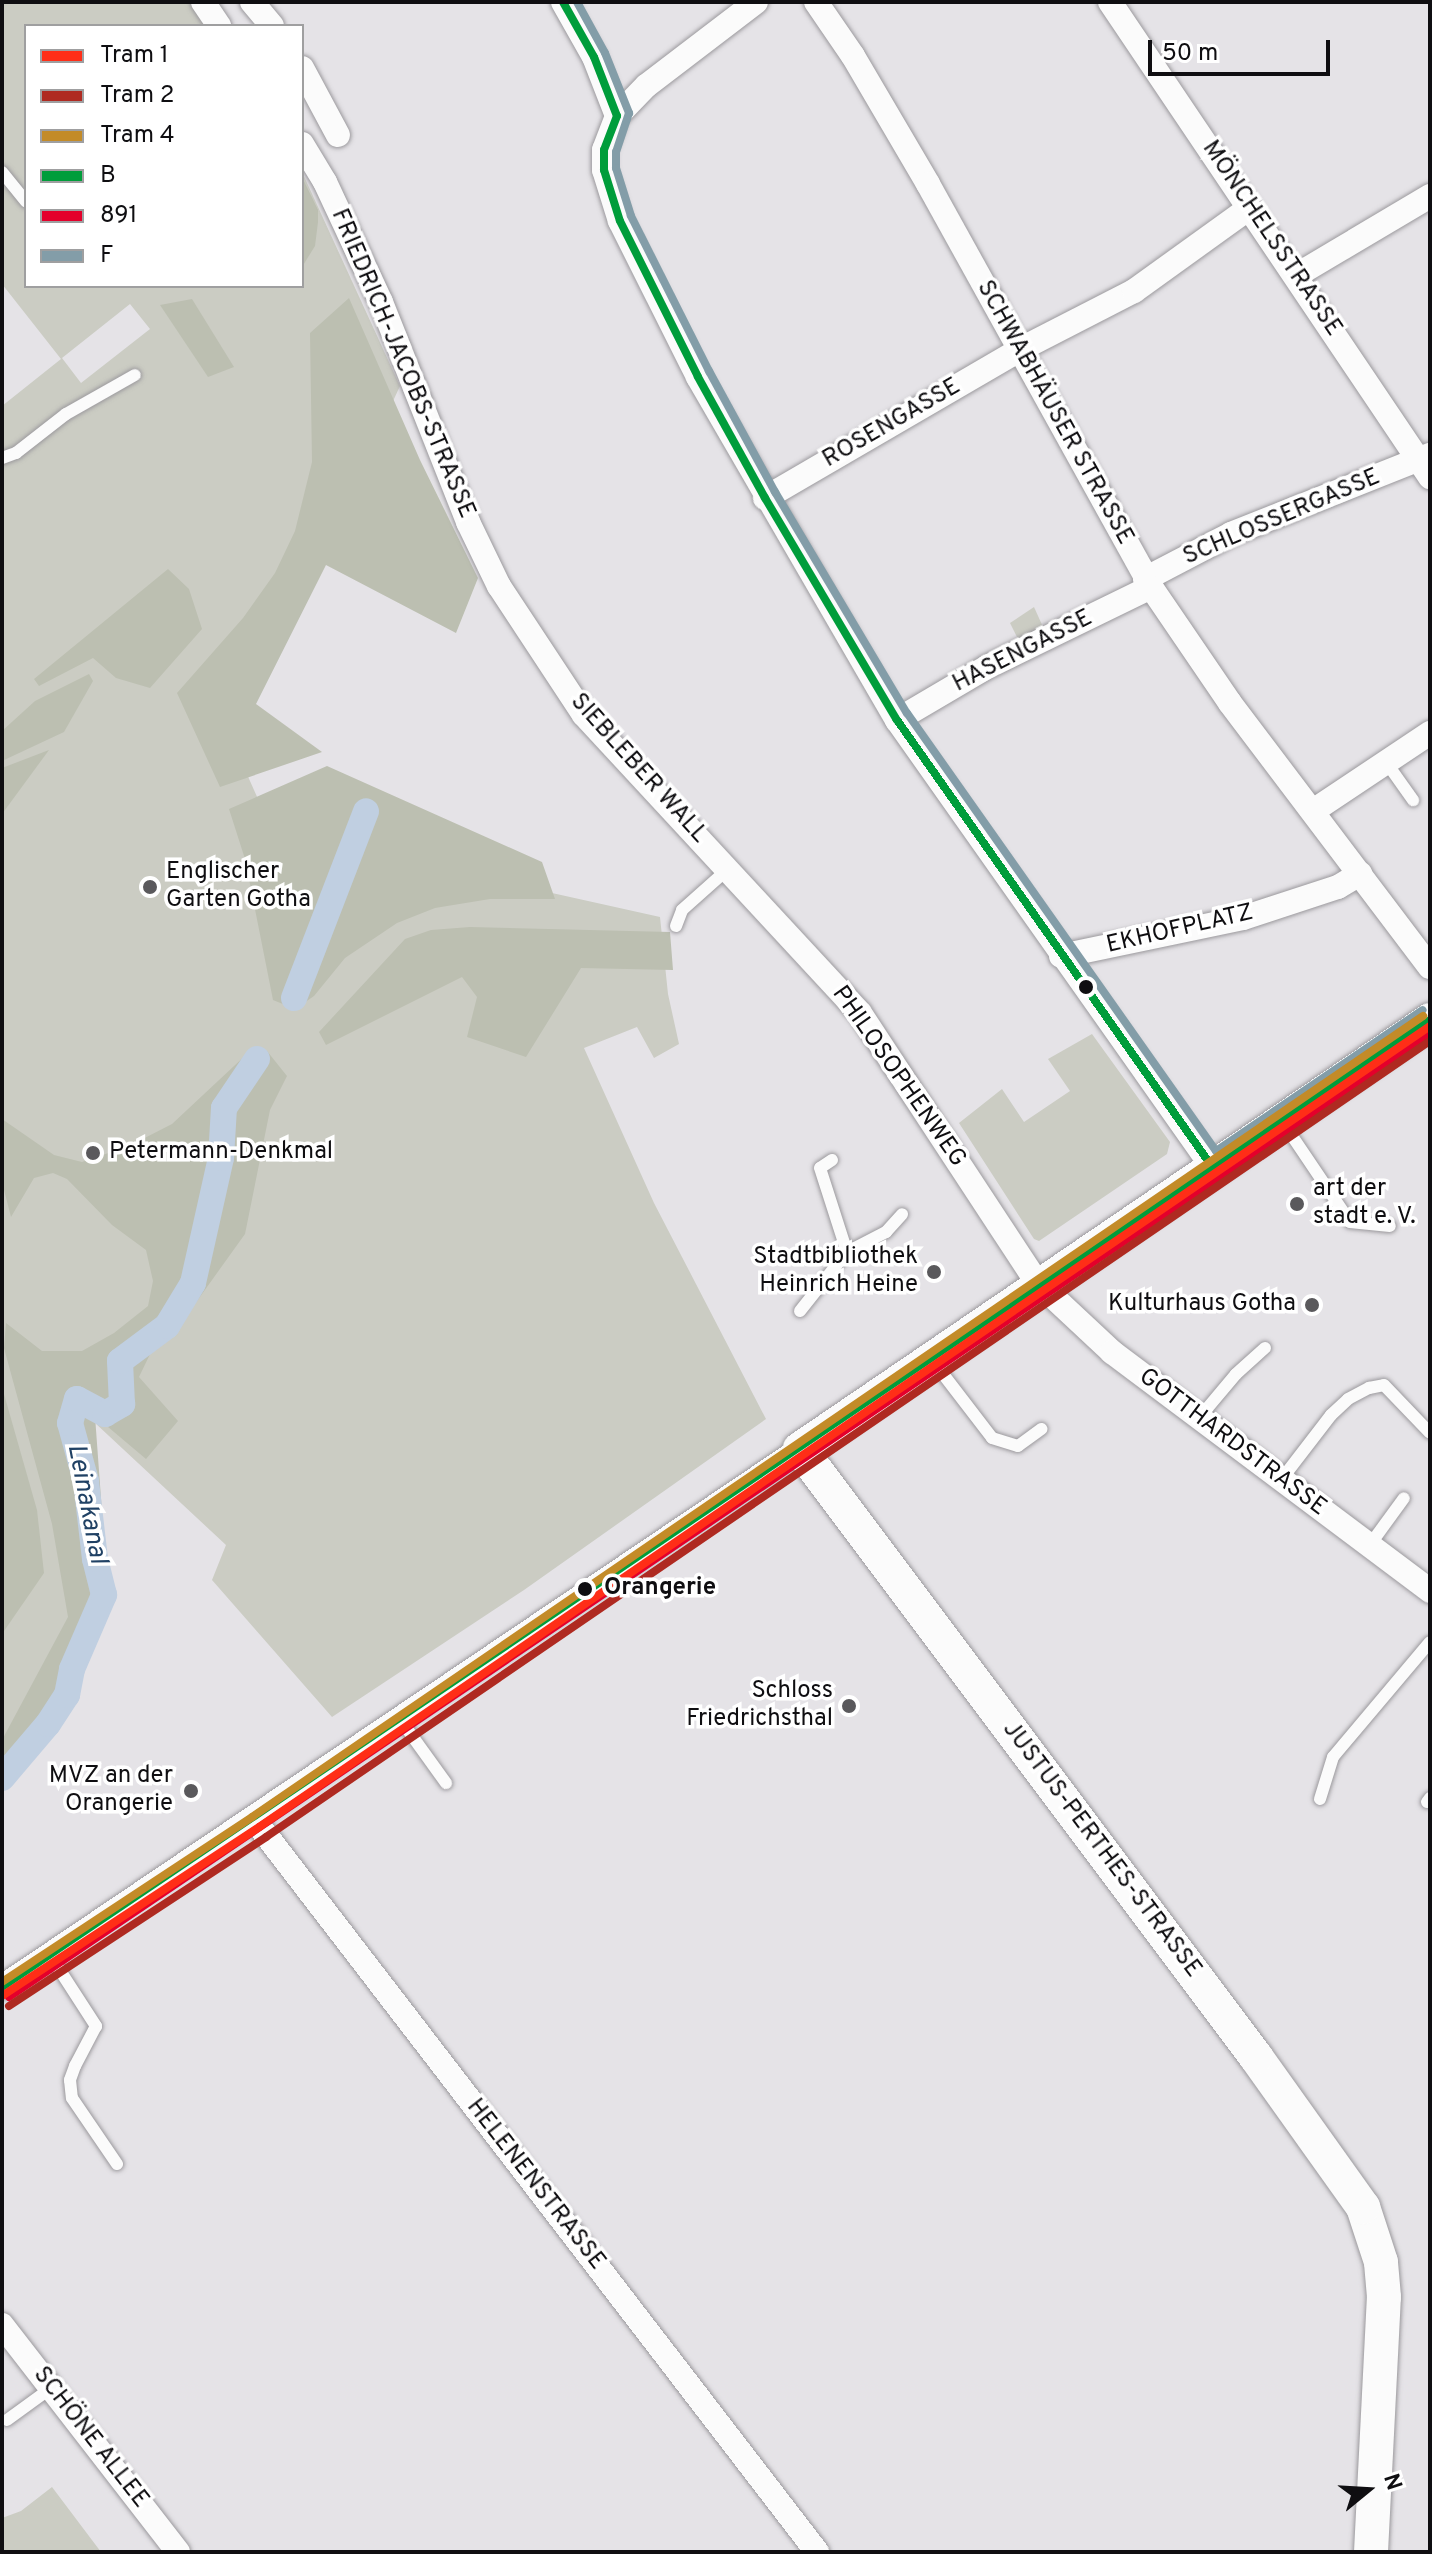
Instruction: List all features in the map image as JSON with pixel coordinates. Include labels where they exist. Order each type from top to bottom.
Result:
[{"type":"main road","points":[[800,1449],[1430,1020]]},
{"type":"main road","name":"JUSTUS-PERTHES-STRASSE","points":[[800,1449],[1351,2187],[1373,2232],[1381,2262],[1384,2297],[1371,2552]]},
{"type":"street","points":[[252,2],[270,24]]},
{"type":"street","points":[[563,2],[594,57],[617,116]]},
{"type":"street","points":[[756,2],[646,86],[617,116],[604,150],[604,170],[620,221],[698,377],[765,498],[897,720],[1213,1168]]},
{"type":"street","name":"SCHWABHÄUSER STRASSE","points":[[816,2],[853,56],[1148,583],[1230,703],[1313,811]]},
{"type":"street","name":"MÖNCHELSSTRASSE","points":[[1110,2],[1427,464]]},
{"type":"street","points":[[304,72],[338,135]]},
{"type":"street","name":"FRIEDRICH-JACOBS-STRASSE","points":[[304,147],[325,182],[381,302],[468,522],[499,586]]},
{"type":"street","points":[[1297,275],[1430,196]]},
{"type":"street","name":"ROSENGASSE","points":[[765,498],[1019,350],[1134,291],[1249,208]]},
{"type":"street","name":"SCHLOSSERGASSE","points":[[1148,583],[1231,534],[1427,464]]},
{"type":"street","name":"HASENGASSE","points":[[897,720],[987,667],[1148,583]]},
{"type":"street","name":"SIEBLEBER WALL","points":[[499,586],[584,715],[728,869]]},
{"type":"street","points":[[1430,733],[1313,811],[1430,967]]},
{"type":"street","name":"PHILOSOPHENWEG","points":[[728,869],[860,1013],[1041,1285]]},
{"type":"street","name":"EKHOFPLATZ","points":[[1061,956],[1243,918],[1338,887],[1360,874]]},
{"type":"street","name":"GOTTHARDSTRASSE","points":[[1041,1285],[1112,1352],[1430,1591]]},
{"type":"street","points":[[2,1987],[800,1449]]},
{"type":"street","name":"HELENENSTRASSE","points":[[253,1818],[817,2552]]},
{"type":"street","name":"SCHÖNE ALLEE","points":[[2,2325],[178,2552]]},
{"type":"lane","points":[[2,172],[24,200]]},
{"type":"lane","points":[[2,458],[16,453],[66,414],[135,375]]},
{"type":"lane","points":[[1386,762],[1413,800]]},
{"type":"lane","points":[[676,926],[682,910],[728,869]]},
{"type":"lane","points":[[1282,1121],[1350,1222],[1390,1226]]},
{"type":"lane","points":[[832,1160],[820,1168],[847,1252]]},
{"type":"lane","points":[[800,1311],[847,1252],[886,1232],[902,1214]]},
{"type":"lane","points":[[1199,1418],[1236,1374],[1265,1348]]},
{"type":"lane","points":[[932,1359],[992,1438],[1018,1446],[1041,1429]]},
{"type":"lane","points":[[1281,1480],[1331,1415],[1348,1399],[1369,1388],[1384,1385],[1430,1433]]},
{"type":"lane","points":[[1369,1546],[1404,1498]]},
{"type":"lane","points":[[1320,1799],[1333,1757],[1430,1642]]},
{"type":"lane","points":[[400,1719],[446,1783]]},
{"type":"lane","points":[[50,1955],[96,2026],[70,2080],[72,2098],[117,2164]]},
{"type":"lane","points":[[7,2420],[51,2388]]},
{"type":"shaded area","name":"Englischer Garten Gotha","points":[[2,2],[189,2],[205,24],[24,24],[24,288],[304,288],[304,176],[400,386],[234,745],[321,941],[438,881],[552,893],[660,917],[668,994],[679,1044],[654,1058],[637,1027],[584,1048],[654,1203],[766,1419],[524,1590],[332,1717],[212,1580],[226,1545],[94,1422],[109,1594],[75,1694],[2,1782],[2,406],[61,359],[2,284]],"holes":[[[130,304],[150,329],[81,383],[62,358]]]},
{"type":"shaded area","points":[[304,181],[318,210],[315,246],[304,264]]},
{"type":"shaded area","points":[[349,298],[420,460],[478,578],[456,633],[326,565],[256,704],[322,752],[220,787],[177,693],[243,618],[275,573],[295,531],[312,462],[310,333]]},
{"type":"shaded area","points":[[192,299],[234,367],[208,377],[160,305]]},
{"type":"shaded area","points":[[168,569],[189,589],[202,629],[150,688],[116,678],[93,658],[39,686],[34,679]]},
{"type":"shaded area","points":[[1034,607],[1043,627],[1019,641],[1010,623]]},
{"type":"shaded area","points":[[89,674],[93,681],[64,732],[2,761],[2,731],[35,701]]},
{"type":"shaded area","points":[[49,750],[2,814],[2,768]]},
{"type":"shaded area","points":[[327,766],[542,862],[555,899],[490,899],[435,908],[397,923],[345,958],[314,996],[295,1009],[273,1000],[245,859],[229,809]]},
{"type":"shaded area","points":[[470,927],[670,932],[673,970],[581,968],[526,1057],[467,1037],[477,997],[462,977],[326,1045],[319,1032],[405,939],[431,930]]},
{"type":"shaded area","points":[[1092,1034],[1170,1142],[1167,1154],[1039,1241],[1034,1239],[959,1123],[1002,1089],[1024,1122],[1070,1091],[1048,1059]]},
{"type":"shaded area","points":[[267,1051],[287,1076],[270,1110],[245,1234],[174,1333],[152,1350],[139,1377],[178,1421],[146,1459],[95,1416],[108,1594],[74,1694],[2,1781],[2,1740],[68,1617],[52,1524],[4,1348],[6,1323],[42,1351],[82,1351],[114,1333],[148,1306],[153,1281],[146,1250],[112,1225],[67,1179],[53,1173],[34,1178],[11,1217],[2,1182],[2,1119],[54,1155],[82,1162],[129,1146],[172,1124],[249,1052]]},
{"type":"shaded area","points":[[2,1387],[37,1510],[44,1573],[2,1634]]},
{"type":"shaded area","points":[[52,2487],[101,2552],[2,2552],[2,2518],[21,2511]]},
{"type":"waterway","name":"Leinakanal","points":[[294,998],[366,811]]},
{"type":"waterway","name":"Leinakanal","points":[[2,1778],[48,1724],[67,1695],[72,1669],[104,1595],[95,1559],[86,1481],[70,1423],[77,1399],[105,1414],[122,1404],[120,1361],[167,1326],[193,1283],[221,1158],[224,1108],[257,1059]]},
{"type":"tram line","name":"4","points":[[2,1982],[252,1817],[1423,1016]]},
{"type":"tram line","name":"1","points":[[2,1996],[259,1827],[1430,1026]]},
{"type":"tram line","name":"2","points":[[9,2006],[266,1837],[1430,1041]]},
{"type":"transit line","name":"B","points":[[563,2],[594,57],[617,116],[604,150],[604,170],[620,221],[698,377],[765,498],[897,720],[1213,1168]]},
{"type":"transit line","name":"F","points":[[577,2],[605,53],[629,113],[616,152],[616,168],[631,216],[709,371],[775,492],[907,713],[1216,1151],[1423,1010]]},
{"type":"transit line","name":"B","points":[[2,1987],[1430,1020]]},
{"type":"transit line","name":"891","points":[[9,1997],[1430,1034]]},
{"type":"place","name":"Englischer Garten Gotha","points":[[150,887]]},
{"type":"place","name":"Petermann-Denkmal","points":[[93,1153]]},
{"type":"place","name":"art der stadt e. V.","points":[[1297,1204]]},
{"type":"place","name":"Stadtbibliothek Heinrich Heine","points":[[934,1272]]},
{"type":"place","name":"Kulturhaus Gotha","points":[[1312,1305]]},
{"type":"place","name":"Orangerie","points":[[585,1589]]},
{"type":"place","name":"Schloss Friedrichsthal","points":[[849,1706]]},
{"type":"place","name":"MVZ an der Orangerie","points":[[191,1791]]}]
